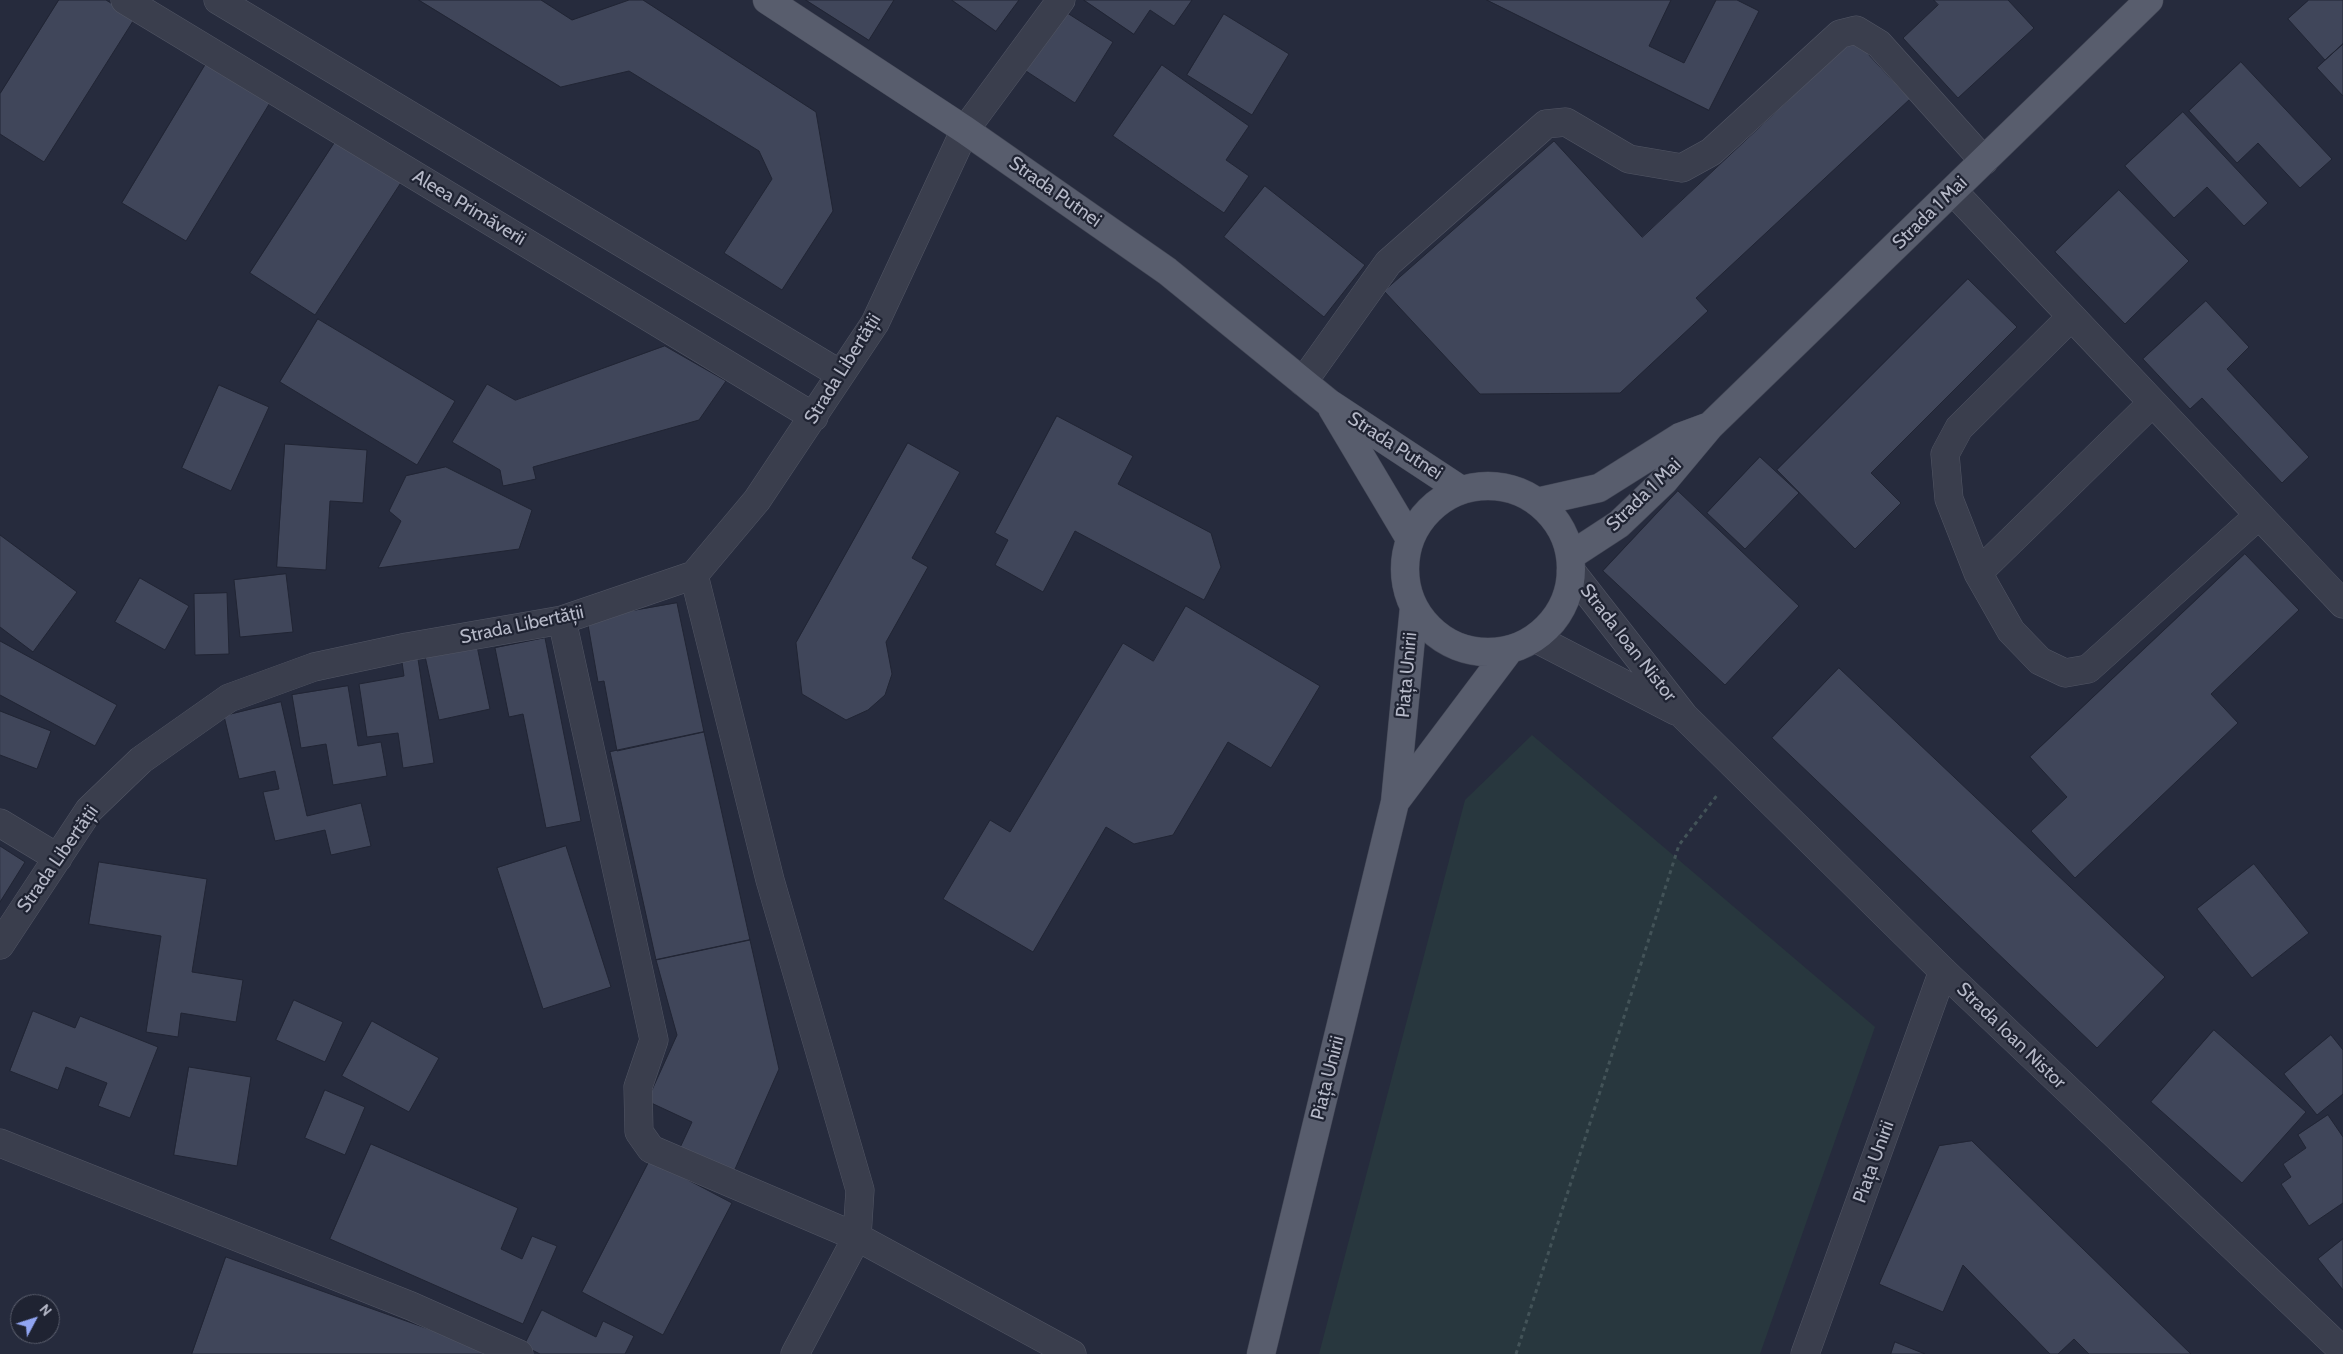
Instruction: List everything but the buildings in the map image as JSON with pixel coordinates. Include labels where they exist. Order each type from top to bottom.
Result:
[{"type":"main road","name":"Strada Putnei","points":[[767,0],[966,130],[1167,271],[1329,403],[1461,490]]},
{"type":"main road","name":"Strada 1 Mai","points":[[1570,564],[1620,524],[1664,481],[1710,426],[2148,0]]},
{"type":"main road","name":"Strada Putnei","points":[[1329,403],[1410,539]]},
{"type":"main road","name":"Strada 1 Mai","points":[[1537,502],[1599,488],[1680,436],[1710,426]]},
{"type":"main road","points":[[1488,486],[1511,489],[1537,502],[1554,519],[1570,564],[1566,596],[1554,620],[1535,638],[1510,649],[1482,652],[1454,645],[1431,630],[1414,607],[1406,585],[1404,562],[1410,539],[1422,518],[1439,501],[1461,490],[1488,486]]},
{"type":"main road","name":"Piața Unirii","points":[[1261,1354],[1395,802],[1414,607]]},
{"type":"main road","name":"Piața Unirii","points":[[1395,802],[1510,649]]},
{"type":"street","name":"Aleea Primăverii","points":[[125,0],[814,417]]},
{"type":"street","points":[[218,0],[840,374]]},
{"type":"street","name":"Strada Libertății","points":[[0,945],[89,810],[141,760],[229,698],[314,667],[407,647],[562,620],[694,575],[757,500],[875,323],[966,130],[1062,0]]},
{"type":"street","points":[[1303,382],[1388,263],[1546,124],[1566,122],[1629,159],[1682,168],[1712,152],[1840,34],[1856,30],[1879,44],[1984,161]]},
{"type":"street","points":[[1953,191],[2343,604]]},
{"type":"street","points":[[2071,317],[1959,428],[1945,454],[1949,499],[1978,574],[2011,631],[2040,661],[2065,673],[2088,669],[2258,516]]},
{"type":"street","points":[[1978,574],[2152,403]]},
{"type":"street","name":"Strada Ioan Nistor","points":[[1570,564],[1684,716],[1739,768],[1943,971],[2343,1351]]},
{"type":"street","points":[[694,575],[770,880],[860,1190],[857,1237],[795,1354]]},
{"type":"street","points":[[562,620],[654,1040],[638,1087],[638,1132],[651,1149],[857,1237],[1072,1354]]},
{"type":"street","name":"Strada Ioan Nistor","points":[[1535,638],[1684,716]]},
{"type":"street","points":[[0,823],[58,858]]},
{"type":"street","name":"Piața Unirii","points":[[1805,1354],[1943,971]]},
{"type":"street","points":[[0,1143],[411,1306],[518,1354]]},
{"type":"path","points":[[1516,1354],[1679,845],[1739,768]]},
{"type":"shaded area","points":[[1532,735],[1875,1027],[1760,1354],[1319,1354],[1465,800]]}]
